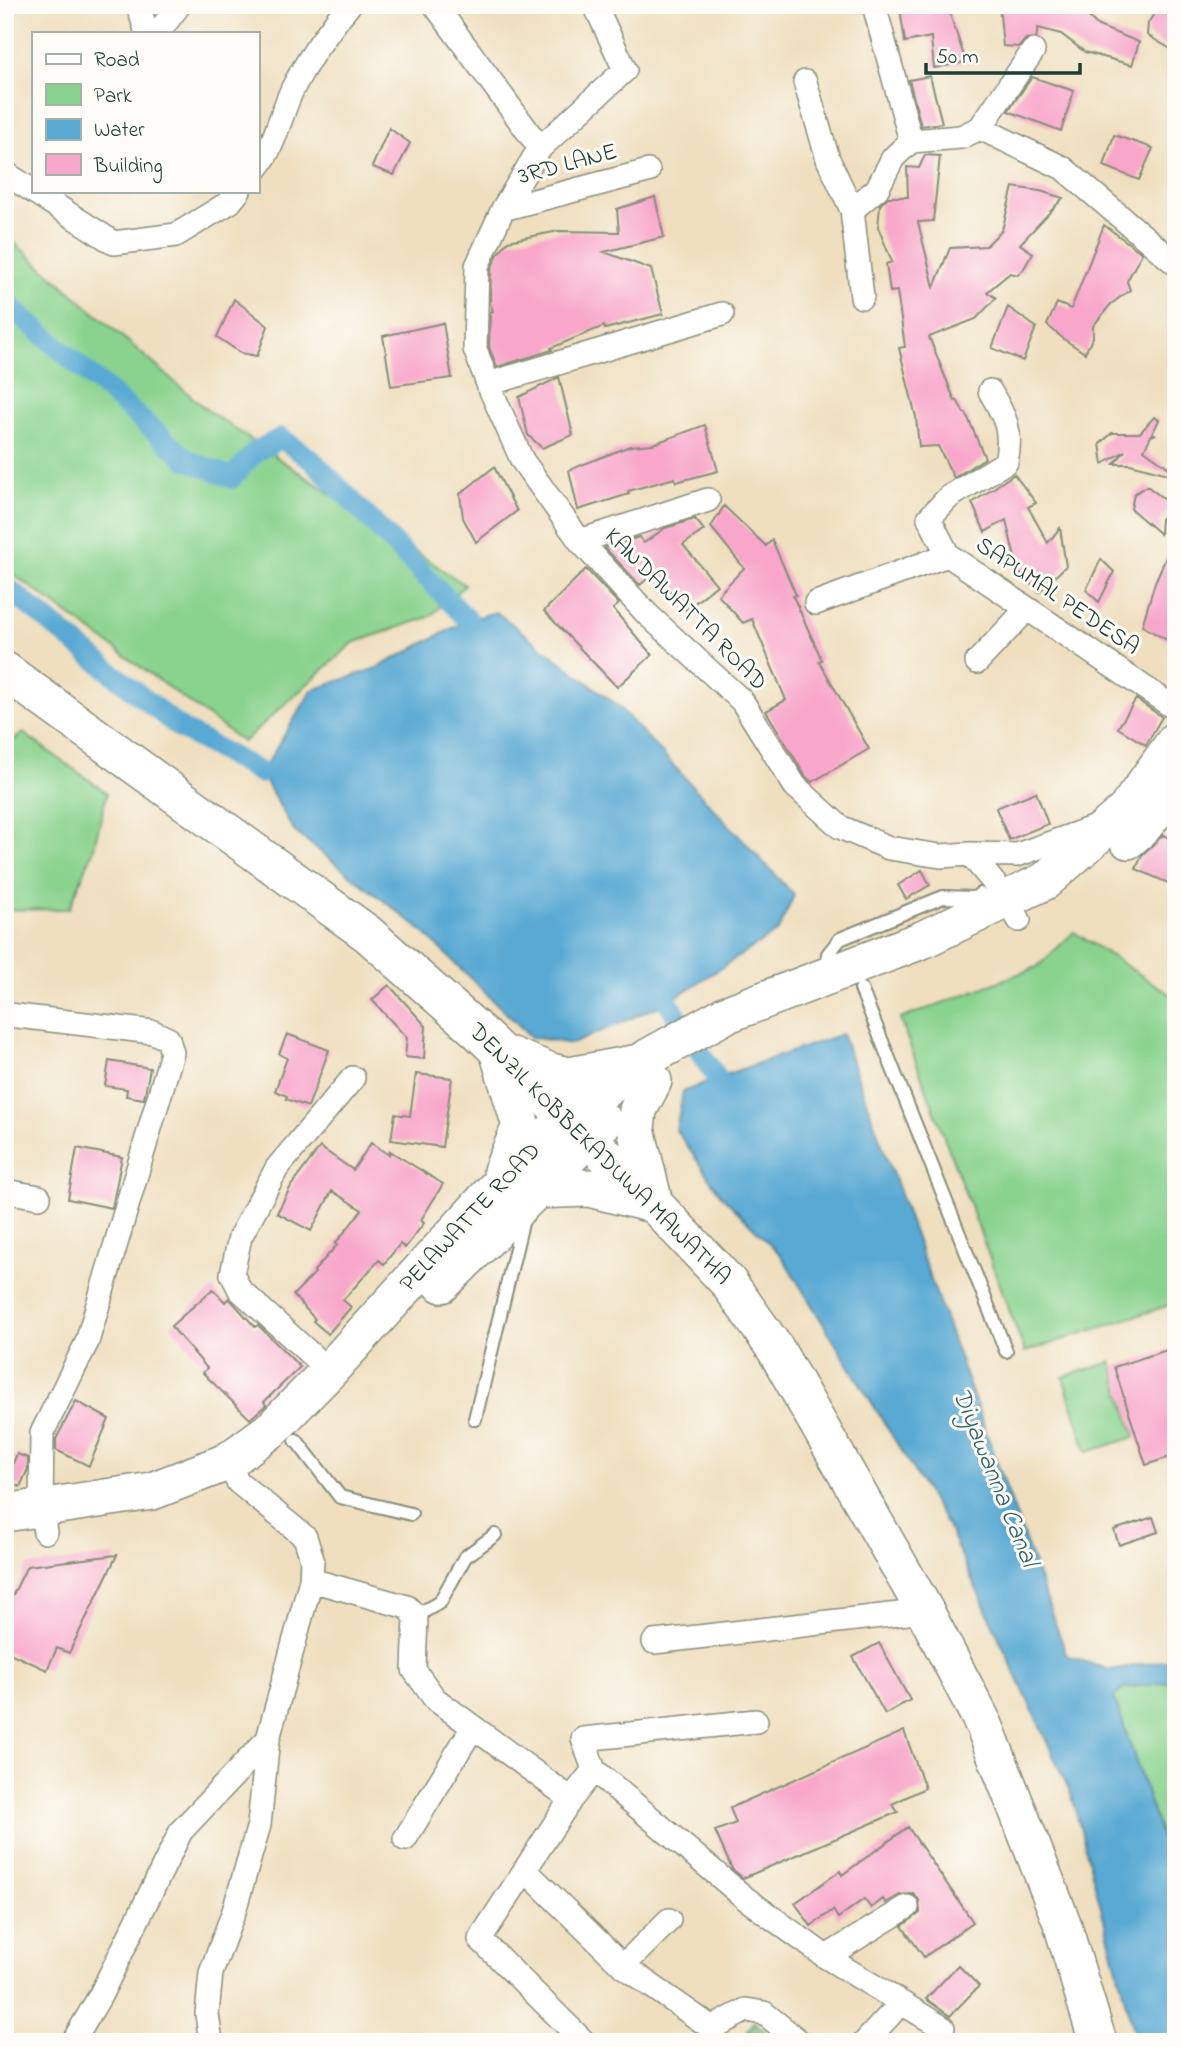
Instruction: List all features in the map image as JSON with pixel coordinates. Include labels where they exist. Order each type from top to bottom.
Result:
[{"type":"main road","name":"DENZIL KOBBEKADUWA MAWATHA","points":[[5,671],[368,934],[498,1050],[654,1204],[728,1283],[776,1350],[925,1611],[984,1725],[1062,1923],[1098,2042]]},
{"type":"main road","name":"PELAWATTE ROAD","points":[[5,1537],[43,1520],[232,1472],[296,1440],[465,1259],[519,1192],[577,1127],[651,1069],[730,1026],[827,976],[922,940],[1045,881],[1126,810],[1176,740]]},
{"type":"main road","name":"PELAWATTE ROAD","points":[[730,1026],[861,989],[995,906],[1060,899],[1143,827],[1176,786]]},
{"type":"main road","points":[[498,1050],[551,1072],[569,1076],[651,1069],[638,1110],[636,1129],[654,1204],[589,1188],[519,1192],[521,1126],[498,1050]]},
{"type":"main road","name":"PELAWATTE ROAD","points":[[232,1472],[329,1371],[519,1192]]},
{"type":"main road","name":"PELAWATTE ROAD","points":[[5,1513],[43,1520]]},
{"type":"main road","name":"DENZIL KOBBEKADUWA MAWATHA","points":[[1081,1991],[1091,2042]]},
{"type":"street","points":[[138,5],[147,32]]},
{"type":"street","points":[[159,32],[179,5]]},
{"type":"street","points":[[259,167],[266,158],[293,88],[321,39],[349,5]]},
{"type":"street","points":[[435,5],[540,148]]},
{"type":"street","name":"KANDAWATTA ROAD","points":[[595,5],[625,70],[540,148],[503,209],[477,266],[475,349],[522,460],[580,541],[647,614],[742,701],[795,786],[839,827],[889,848],[940,856],[1017,855],[1117,819]]},
{"type":"street","points":[[874,5],[911,141]]},
{"type":"street","points":[[852,210],[877,189],[893,158],[911,141],[961,137],[980,128],[1033,51]]},
{"type":"street","points":[[805,82],[828,159],[852,210],[862,297]]},
{"type":"street","points":[[980,128],[1063,168],[1176,264]]},
{"type":"street","name":"3RD LANE","points":[[503,209],[648,171]]},
{"type":"street","points":[[5,173],[32,190]]},
{"type":"street","points":[[35,192],[114,243],[176,235],[230,202],[238,192]]},
{"type":"street","points":[[488,384],[722,314]]},
{"type":"street","name":"SAPUMAL PEDESA","points":[[990,391],[1006,420],[1010,443],[1006,462],[976,483],[949,497],[929,518],[948,555],[1176,709]]},
{"type":"street","points":[[580,541],[708,500]]},
{"type":"street","points":[[816,603],[948,555]]},
{"type":"street","points":[[978,662],[1027,609]]},
{"type":"street","points":[[970,854],[995,906]]},
{"type":"street","points":[[9,1015],[153,1032],[169,1039],[172,1053],[86,1342],[42,1433],[43,1520]]},
{"type":"street","points":[[329,1371],[240,1290],[232,1274],[240,1237],[277,1168],[353,1078]]},
{"type":"street","points":[[5,1191],[39,1197]]},
{"type":"street","points":[[211,2042],[207,2014],[211,1973],[234,1910],[259,1825],[268,1740],[310,1580],[312,1559],[305,1537],[232,1472]]},
{"type":"street","points":[[310,1580],[407,1606],[416,1616],[414,1670],[435,1699],[571,1799]]},
{"type":"street","points":[[654,1642],[925,1611]]},
{"type":"street","points":[[756,1720],[583,1739],[594,1770],[745,1898],[827,1957],[943,2028]]},
{"type":"street","points":[[405,1839],[474,1727]]},
{"type":"street","points":[[73,2042],[100,1996],[181,1831],[268,1740]]},
{"type":"street","points":[[584,2042],[480,1939],[571,1799],[594,1770]]},
{"type":"street","points":[[525,1870],[623,1966],[712,2028],[746,2010],[764,2013],[800,2042]]},
{"type":"street","points":[[827,1957],[907,1908]]},
{"type":"street","points":[[623,1966],[669,1920]]},
{"type":"street","points":[[865,2042],[900,2004]]},
{"type":"lane","points":[[861,989],[1006,1351]]},
{"type":"lane","points":[[475,1419],[519,1192]]},
{"type":"lane","points":[[296,1440],[340,1497],[411,1514]]},
{"type":"lane","points":[[416,1616],[440,1602],[465,1557],[495,1535]]},
{"type":"green space","points":[[5,235],[207,410],[465,585],[429,617],[353,643],[243,742],[5,568]]},
{"type":"green space","points":[[23,733],[107,793],[93,851],[69,909],[5,910],[5,747]]},
{"type":"green space","points":[[1074,932],[1176,998],[1176,1303],[1025,1352],[900,1019],[1037,967]]},
{"type":"green space","points":[[1111,1362],[1135,1437],[1087,1452],[1063,1377]]},
{"type":"green space","points":[[1176,1681],[1176,1881],[1114,1697],[1124,1688]]},
{"type":"green space","points":[[754,2022],[778,2042],[739,2042]]},
{"type":"water","points":[[496,612],[617,705],[794,895],[778,931],[668,1002],[572,1044],[531,1037],[420,929],[294,831],[261,773],[312,690],[377,668],[468,620]]},
{"type":"water","points":[[842,1034],[1067,1656],[1110,1670],[1176,1659],[1176,1681],[1124,1688],[1114,1697],[1176,1881],[1176,2042],[1136,2042],[1072,1796],[947,1525],[781,1255],[721,1195],[676,1130],[683,1092]]},
{"type":"building","points":[[919,5],[947,5],[966,62],[934,68],[931,37],[905,42],[900,9]]},
{"type":"building","points":[[999,5],[1061,5],[1084,12],[1098,26],[1139,42],[1132,65],[1085,52],[1061,34],[1038,28],[1036,38],[1026,39],[1019,47],[1003,46]]},
{"type":"building","points":[[1157,9],[1176,18],[1176,52],[1147,35],[1148,23]]},
{"type":"building","points":[[930,76],[942,123],[921,126],[909,80]]},
{"type":"building","points":[[1032,77],[1074,91],[1061,131],[1008,111]]},
{"type":"building","points":[[389,128],[410,143],[394,175],[372,167]]},
{"type":"building","points":[[1114,135],[1153,148],[1139,180],[1104,166]]},
{"type":"building","points":[[925,155],[940,156],[933,221],[918,222],[934,287],[950,248],[986,246],[1002,230],[1013,187],[1063,198],[1020,244],[1033,253],[1023,270],[1018,275],[1010,273],[987,292],[996,298],[976,319],[929,337],[955,401],[957,400],[966,413],[985,458],[954,478],[938,446],[919,447],[916,417],[899,348],[905,347],[897,291],[890,292],[886,264],[892,262],[878,227],[880,205],[888,197],[908,197],[907,167],[919,168]]},
{"type":"building","points":[[655,197],[664,237],[604,252],[651,269],[663,314],[605,329],[604,326],[551,348],[552,350],[497,367],[489,347],[490,312],[493,311],[490,303],[491,269],[508,241],[559,231],[619,232],[617,209]]},
{"type":"building","points":[[1104,225],[1142,253],[1127,281],[1130,290],[1111,304],[1093,326],[1093,337],[1085,353],[1047,325],[1057,303],[1071,309]]},
{"type":"building","points":[[234,299],[268,326],[257,356],[241,353],[217,337]]},
{"type":"building","points":[[1008,307],[1036,327],[1023,361],[992,348]]},
{"type":"building","points":[[443,323],[452,378],[391,386],[383,336]]},
{"type":"building","points":[[559,377],[573,435],[542,448],[528,435],[519,397]]},
{"type":"building","points":[[1154,417],[1159,420],[1152,434],[1156,434],[1151,436],[1144,450],[1176,473],[1176,476],[1130,464],[1114,464],[1125,451],[1103,464],[1100,444],[1112,433],[1140,433]]},
{"type":"building","points":[[705,425],[718,471],[676,482],[675,478],[628,491],[629,494],[578,510],[569,470],[630,446],[653,444]]},
{"type":"building","points":[[494,467],[517,511],[476,542],[463,518],[460,494]]},
{"type":"building","points":[[1014,474],[1036,503],[1028,507],[1048,543],[1060,528],[1066,566],[1039,592],[1018,571],[1006,520],[985,532],[972,503]]},
{"type":"building","points":[[1147,486],[1173,506],[1161,519],[1160,534],[1131,509],[1134,494]]},
{"type":"building","points":[[724,506],[766,546],[772,540],[796,595],[793,596],[822,660],[819,661],[869,749],[812,782],[806,777],[766,711],[786,700],[752,619],[743,623],[718,595],[744,568],[711,527]]},
{"type":"building","points":[[695,519],[704,530],[683,545],[717,585],[686,610],[654,573],[640,585],[605,548],[639,537],[644,543],[665,528]]},
{"type":"building","points":[[1176,535],[1176,645],[1142,626],[1155,582]]},
{"type":"building","points":[[1101,559],[1114,572],[1099,602],[1086,590]]},
{"type":"building","points":[[586,569],[619,604],[613,609],[652,655],[617,687],[544,611]]},
{"type":"building","points":[[1136,699],[1162,717],[1146,745],[1118,728]]},
{"type":"building","points":[[1036,792],[1048,824],[1009,840],[996,808]]},
{"type":"building","points":[[1163,835],[1176,841],[1176,867],[1168,883],[1136,869],[1142,855]]},
{"type":"building","points":[[922,870],[930,885],[906,899],[898,885]]},
{"type":"building","points":[[389,985],[426,1026],[424,1059],[405,1057],[407,1038],[372,1000]]},
{"type":"building","points":[[287,1034],[329,1050],[308,1107],[286,1099],[287,1096],[275,1091],[287,1058],[279,1054]]},
{"type":"building","points":[[109,1061],[150,1068],[144,1099],[126,1096],[127,1089],[105,1086]]},
{"type":"building","points":[[416,1074],[452,1078],[442,1147],[391,1140],[395,1114],[410,1116]]},
{"type":"building","points":[[371,1143],[389,1155],[390,1151],[443,1184],[421,1220],[424,1223],[405,1248],[400,1244],[384,1264],[379,1260],[343,1300],[351,1307],[328,1334],[313,1321],[315,1319],[293,1295],[315,1273],[362,1210],[332,1191],[311,1231],[277,1213],[291,1186],[320,1147],[353,1170]]},
{"type":"building","points":[[77,1148],[122,1157],[112,1208],[68,1199]]},
{"type":"building","points":[[213,1289],[225,1302],[229,1298],[255,1327],[258,1325],[300,1367],[250,1419],[203,1373],[207,1368],[171,1326]]},
{"type":"building","points":[[1176,1347],[1176,1455],[1146,1465],[1114,1367]]},
{"type":"building","points":[[76,1401],[109,1419],[89,1466],[56,1450],[56,1439]]},
{"type":"building","points":[[17,1454],[28,1458],[28,1469],[20,1487],[5,1480],[5,1459],[13,1463]]},
{"type":"building","points":[[1153,1517],[1158,1532],[1119,1545],[1114,1530]]},
{"type":"building","points":[[117,1555],[69,1653],[57,1648],[47,1670],[5,1651],[5,1611],[27,1566]]},
{"type":"building","points":[[879,1643],[910,1700],[885,1714],[853,1657]]},
{"type":"building","points":[[904,1731],[925,1788],[892,1804],[898,1812],[743,1878],[732,1869],[715,1831],[736,1823],[730,1808]]},
{"type":"building","points":[[908,1827],[973,1922],[924,1957],[902,1926],[920,1913],[919,1900],[913,1894],[900,1895],[886,1903],[883,1899],[871,1908],[864,1899],[838,1918],[833,1910],[811,1926],[795,1903],[840,1871],[842,1875]]},
{"type":"building","points":[[958,1965],[979,1986],[950,2016],[926,1999]]},
{"type":"waterway","points":[[5,302],[188,460],[232,478],[255,452],[281,438],[313,461],[468,620]]},
{"type":"waterway","points":[[5,586],[180,728],[261,773]]},
{"type":"waterway","name":"Diyawanna Canal","points":[[668,1002],[731,1100]]}]
